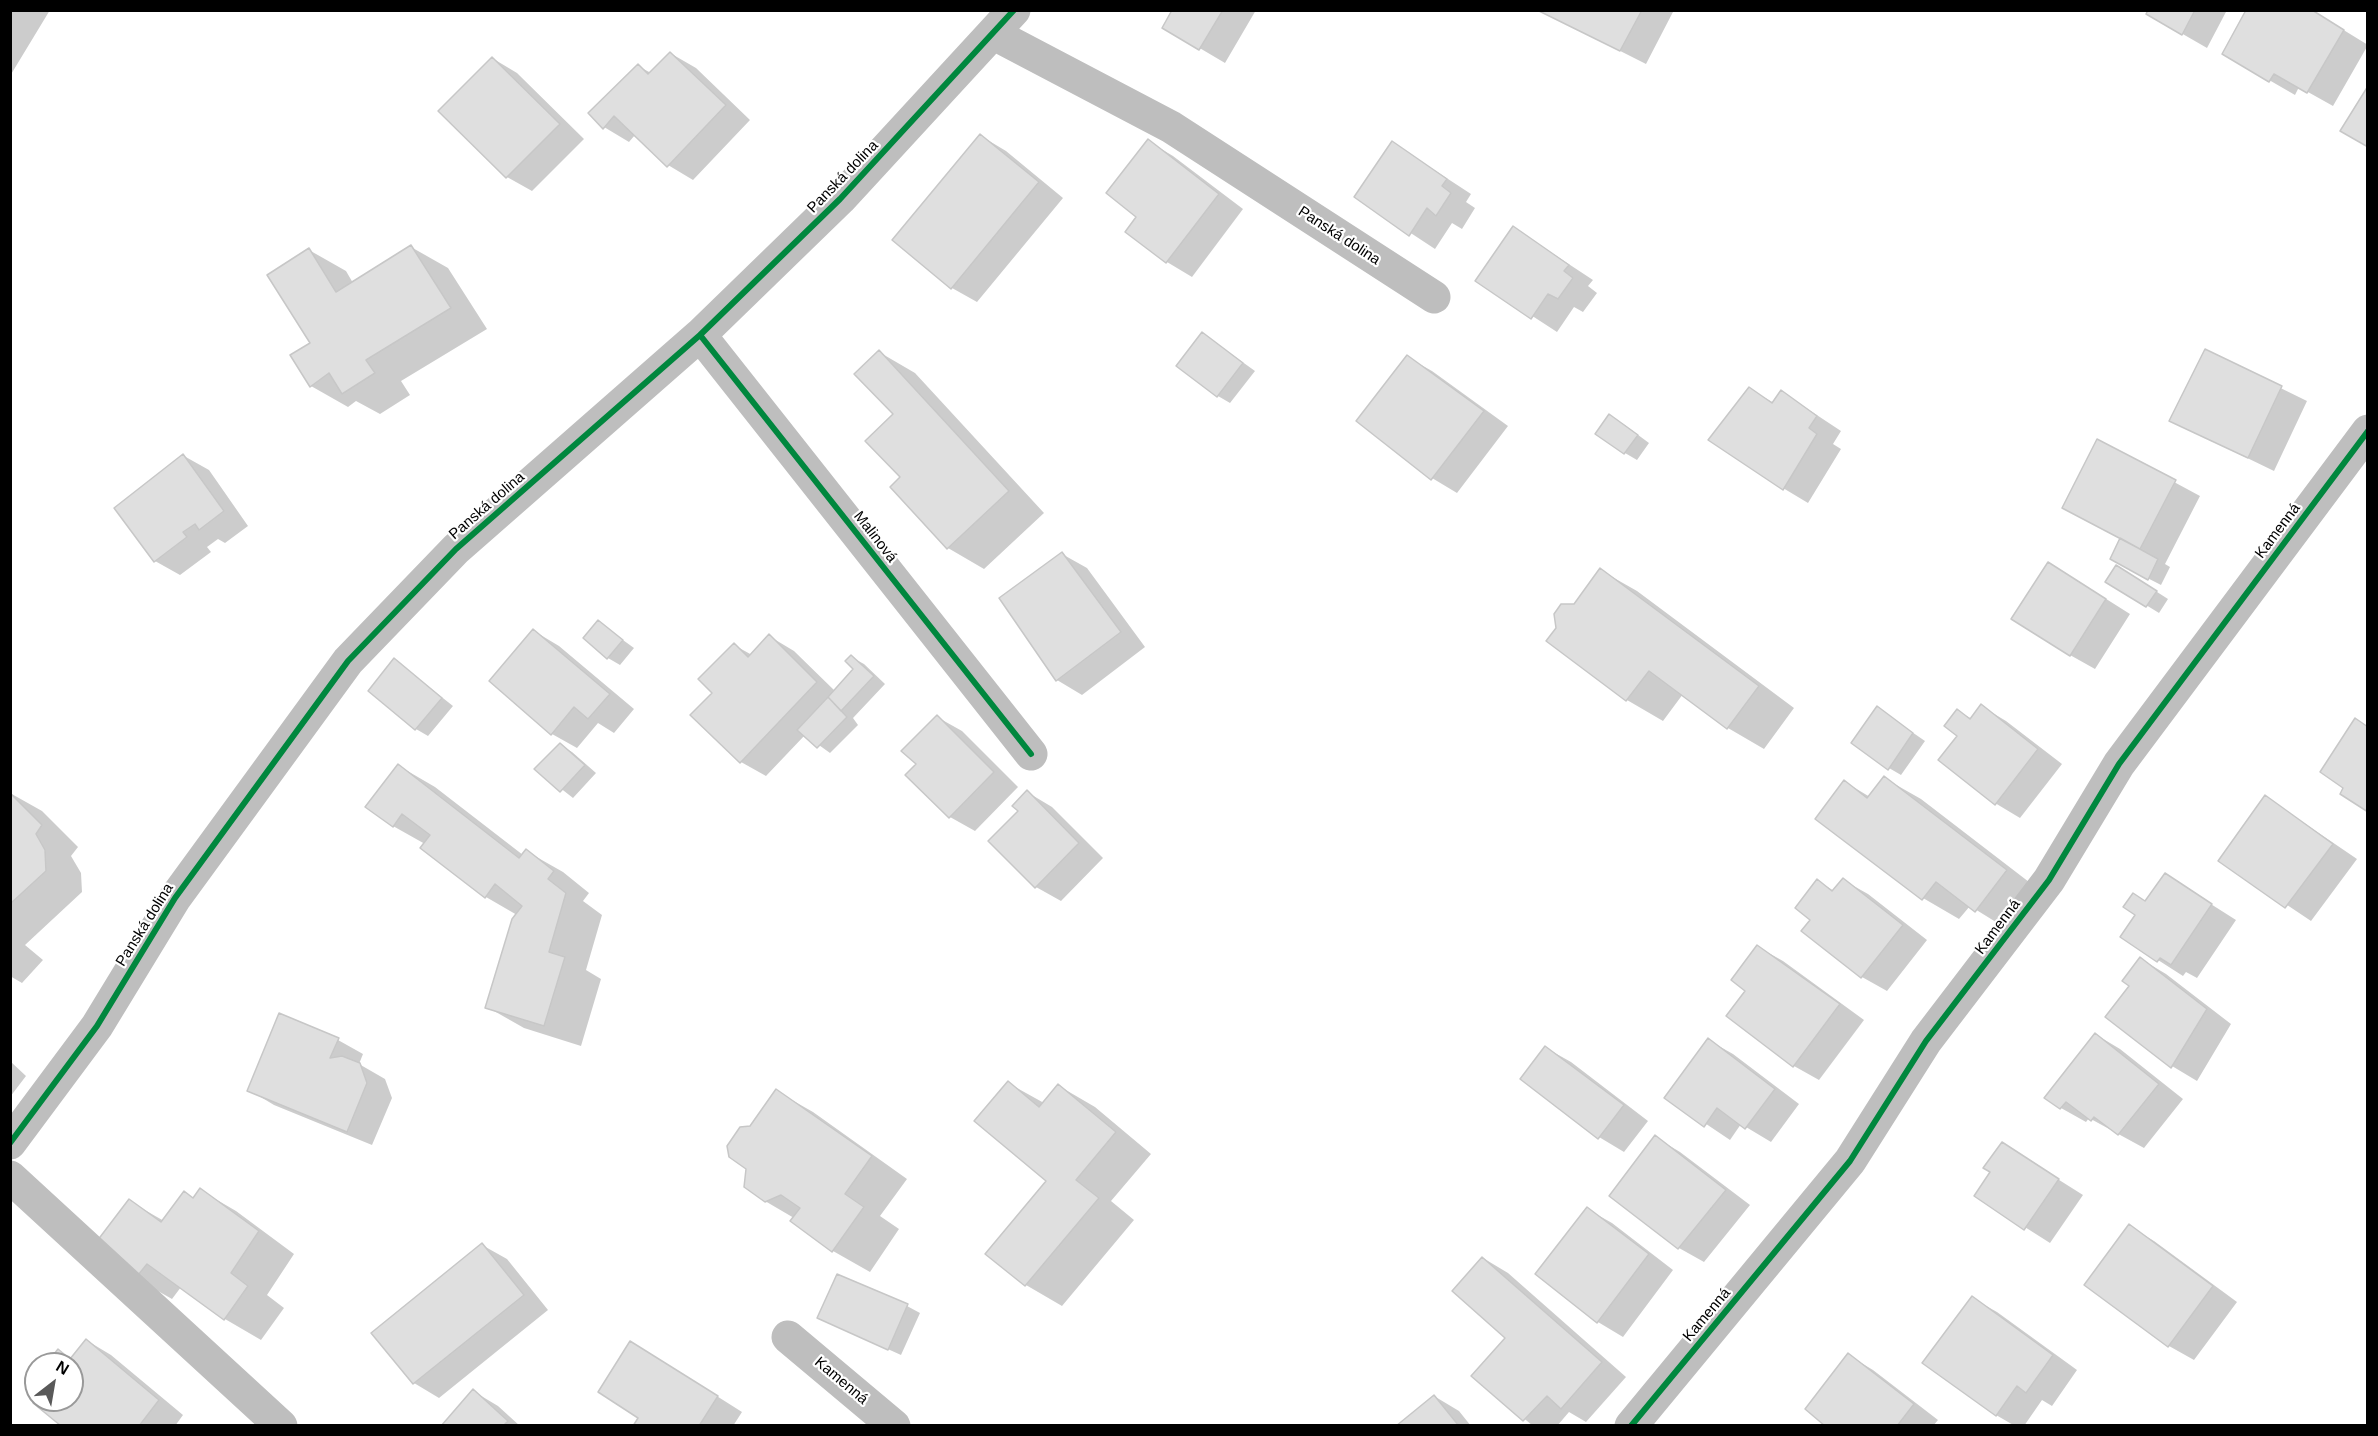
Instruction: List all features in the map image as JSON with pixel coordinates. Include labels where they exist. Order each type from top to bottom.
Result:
[{"type":"street","name":"Panská dolina","points":[[10,1143],[97,1026],[175,898],[348,661],[456,549],[700,335],[840,199],[1004,22],[1434,297]]},
{"type":"street","name":"Malinová","points":[[700,335],[1031,754]]},
{"type":"street","name":"Kamenná","points":[[1631,1425],[1850,1161],[1926,1041],[2049,880],[2119,764],[2367,431]]},
{"type":"street","points":[[10,1177],[281,1425]]},
{"type":"street","name":"Kamenná","points":[[788,1337],[894,1425]]},
{"type":"building","points":[[1172,10],[1223,10],[1199,50],[1162,28]]},
{"type":"building","points":[[1537,10],[1642,10],[1620,51]]},
{"type":"building","points":[[2148,10],[2195,10],[2182,35],[2146,14]]},
{"type":"building","points":[[2246,10],[2312,10],[2344,30],[2307,93],[2274,74],[2269,82],[2222,54]]},
{"type":"building","points":[[670,52],[726,105],[667,167],[614,116],[603,129],[588,113],[638,64],[648,74]]},
{"type":"building","points":[[492,57],[560,124],[506,178],[438,111]]},
{"type":"building","points":[[2368,86],[2368,147],[2340,131]]},
{"type":"building","points":[[980,134],[1039,182],[951,289],[892,240]]},
{"type":"building","points":[[1148,139],[1219,194],[1166,263],[1125,232],[1136,217],[1106,193]]},
{"type":"building","points":[[1392,141],[1447,179],[1442,186],[1451,193],[1436,216],[1427,208],[1409,236],[1354,197]]},
{"type":"building","points":[[1513,226],[1569,265],[1564,271],[1573,278],[1558,299],[1548,294],[1531,319],[1475,281]]},
{"type":"building","points":[[411,245],[451,308],[366,360],[375,373],[342,394],[329,373],[310,387],[290,355],[310,343],[267,275],[309,248],[336,292]]},
{"type":"building","points":[[1202,332],[1243,363],[1217,397],[1176,366]]},
{"type":"building","points":[[2205,349],[2282,386],[2248,458],[2169,421]]},
{"type":"building","points":[[879,350],[1009,491],[947,549],[890,487],[900,477],[865,441],[893,414],[854,374]]},
{"type":"building","points":[[1407,355],[1484,411],[1431,480],[1356,421]]},
{"type":"building","points":[[1749,387],[1772,403],[1781,390],[1817,416],[1809,428],[1817,434],[1783,490],[1708,440]]},
{"type":"building","points":[[1609,414],[1638,435],[1624,454],[1595,434]]},
{"type":"building","points":[[2097,439],[2176,480],[2140,549],[2062,508]]},
{"type":"building","points":[[183,454],[224,511],[199,530],[195,524],[183,532],[187,537],[154,562],[114,508]]},
{"type":"building","points":[[2120,538],[2158,559],[2148,580],[2110,559]]},
{"type":"building","points":[[1062,552],[1121,632],[1056,681],[999,598]]},
{"type":"building","points":[[2048,562],[2106,599],[2070,656],[2011,619]]},
{"type":"building","points":[[2116,565],[2157,591],[2146,607],[2105,582]]},
{"type":"building","points":[[1600,568],[1759,686],[1727,729],[1649,671],[1626,701],[1546,641],[1556,628],[1554,614],[1561,604],[1574,604]]},
{"type":"building","points":[[598,620],[623,640],[607,659],[583,638]]},
{"type":"building","points":[[533,629],[610,694],[588,719],[574,707],[551,735],[489,681]]},
{"type":"building","points":[[769,634],[817,682],[740,763],[690,715],[712,693],[698,679],[734,643],[748,657]]},
{"type":"building","points":[[851,655],[874,676],[841,711],[828,697],[853,669],[845,661]]},
{"type":"building","points":[[394,658],[442,698],[415,730],[368,691]]},
{"type":"building","points":[[828,697],[847,717],[817,748],[797,730]]},
{"type":"building","points":[[1981,704],[2038,749],[1995,805],[1938,760],[1957,736],[1944,726],[1957,709],[1970,719]]},
{"type":"building","points":[[1877,706],[1913,733],[1888,770],[1851,743]]},
{"type":"building","points":[[937,715],[994,772],[949,818],[905,775],[916,764],[901,751]]},
{"type":"building","points":[[2355,718],[2368,727],[2368,812],[2340,794],[2343,788],[2320,772]]},
{"type":"building","points":[[560,743],[585,765],[560,792],[534,769]]},
{"type":"building","points":[[398,764],[519,858],[526,849],[554,871],[548,879],[566,893],[549,952],[565,957],[544,1026],[485,1008],[512,919],[522,906],[495,884],[485,898],[420,848],[430,835],[402,814],[393,827],[365,807]]},
{"type":"building","points":[[1884,776],[2007,870],[1975,912],[1936,882],[1922,900],[1815,819],[1844,780],[1867,798]]},
{"type":"building","points":[[1027,790],[1079,843],[1035,888],[988,841],[1018,811],[1012,806]]},
{"type":"building","points":[[10,793],[42,825],[36,834],[45,850],[46,871],[10,904]]},
{"type":"building","points":[[2265,795],[2333,844],[2285,908],[2218,861]]},
{"type":"building","points":[[2165,873],[2212,904],[2171,965],[2160,958],[2157,962],[2120,937],[2135,915],[2123,907],[2133,893],[2145,901]]},
{"type":"building","points":[[1843,878],[1903,925],[1861,978],[1801,931],[1810,920],[1795,908],[1817,879],[1832,891]]},
{"type":"building","points":[[1757,945],[1840,1004],[1793,1067],[1726,1016],[1745,991],[1731,980]]},
{"type":"building","points":[[2140,957],[2207,1009],[2171,1068],[2105,1017],[2129,986],[2122,981]]},
{"type":"building","points":[[279,1013],[339,1038],[330,1058],[342,1056],[360,1063],[367,1083],[347,1132],[247,1091]]},
{"type":"building","points":[[2095,1033],[2159,1084],[2118,1135],[2094,1117],[2091,1121],[2066,1102],[2060,1109],[2044,1098]]},
{"type":"building","points":[[1708,1038],[1775,1089],[1745,1129],[1717,1108],[1704,1127],[1664,1098]]},
{"type":"building","points":[[1545,1046],[1624,1105],[1598,1139],[1520,1079]]},
{"type":"building","points":[[1008,1081],[1039,1107],[1058,1084],[1116,1132],[1076,1180],[1099,1198],[1025,1286],[985,1254],[1046,1181],[974,1121]]},
{"type":"building","points":[[776,1089],[872,1156],[845,1194],[864,1207],[832,1252],[790,1221],[800,1208],[781,1195],[765,1202],[744,1187],[746,1169],[729,1157],[727,1146],[740,1127],[750,1126]]},
{"type":"building","points":[[1655,1135],[1726,1190],[1678,1249],[1609,1196]]},
{"type":"building","points":[[2002,1142],[2059,1179],[2024,1230],[1974,1196],[1990,1172],[1983,1168]]},
{"type":"building","points":[[200,1188],[259,1231],[231,1273],[248,1286],[224,1320],[147,1264],[134,1280],[94,1245],[129,1199],[161,1222],[184,1191],[193,1198]]},
{"type":"building","points":[[1587,1207],[1649,1254],[1597,1323],[1535,1274]]},
{"type":"building","points":[[2129,1224],[2213,1286],[2168,1347],[2084,1285]]},
{"type":"building","points":[[482,1243],[524,1295],[413,1384],[371,1333]]},
{"type":"building","points":[[1482,1257],[1602,1362],[1561,1409],[1547,1396],[1523,1421],[1471,1376],[1505,1338],[1452,1291]]},
{"type":"building","points":[[837,1274],[908,1304],[888,1350],[817,1318]]},
{"type":"building","points":[[1972,1296],[2053,1355],[2026,1393],[2017,1386],[1996,1416],[1922,1363]]},
{"type":"building","points":[[86,1339],[159,1400],[139,1426],[61,1426],[44,1412],[84,1412],[84,1352],[76,1352]]},
{"type":"building","points":[[630,1341],[718,1396],[699,1426],[633,1426],[638,1418],[598,1392]]},
{"type":"building","points":[[1848,1353],[1914,1404],[1897,1426],[1825,1426],[1805,1409]]},
{"type":"building","points":[[473,1389],[508,1421],[503,1426],[441,1426]]},
{"type":"building","points":[[1434,1395],[1459,1426],[1396,1426]]},
{"type":"cycle path","points":[[10,1143],[97,1026],[175,898],[348,661],[456,549],[700,335],[840,199],[1014,10]]},
{"type":"cycle path","points":[[700,335],[1031,754]]},
{"type":"cycle path","points":[[1631,1426],[1850,1161],[1926,1041],[2049,880],[2119,764],[2368,431]]}]
